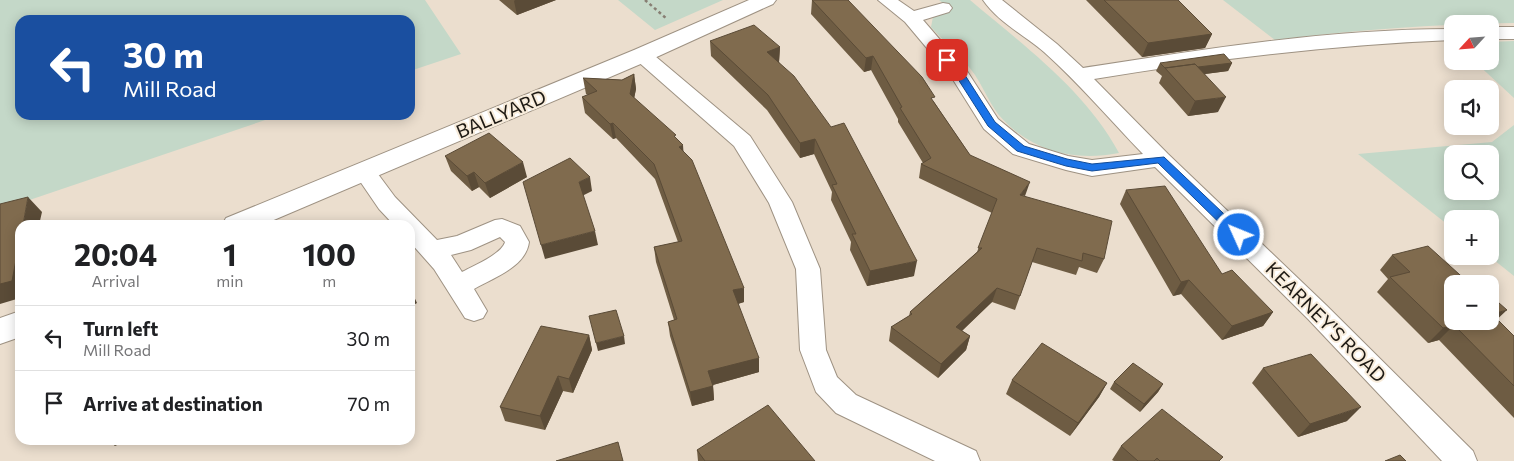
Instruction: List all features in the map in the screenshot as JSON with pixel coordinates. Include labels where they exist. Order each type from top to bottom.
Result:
[{"type":"street","name":"BALLYARD","points":[[248,220],[642,55],[766,0]]},
{"type":"street","points":[[887,0],[911,18],[960,74],[991,124],[1021,149],[1066,163],[1092,168],[1160,159]]},
{"type":"street","name":"KEARNEY'S ROAD","points":[[992,0],[1004,12],[1050,48],[1079,76],[1160,159],[1317,312],[1462,461]]},
{"type":"street","points":[[911,18],[942,8]]},
{"type":"street","points":[[1499,34],[1514,33]]},
{"type":"street","points":[[1079,76],[1182,58],[1265,47],[1329,41],[1444,34]]},
{"type":"street","points":[[642,55],[742,141],[780,202],[808,269],[812,350],[826,384],[846,404],[965,461]]},
{"type":"street","points":[[364,171],[387,203],[403,220]]},
{"type":"street","points":[[431,250],[462,244],[496,229],[502,228],[512,232],[517,242],[516,249],[506,259],[458,286]]},
{"type":"street","points":[[415,233],[443,262],[474,312]]},
{"type":"street","points":[[0,332],[15,325]]},
{"type":"green space","points":[[0,0],[425,0],[461,54],[415,69],[415,15],[15,15],[15,120],[265,120],[0,210]]},
{"type":"green space","points":[[618,0],[723,0],[655,30]]},
{"type":"green space","points":[[939,0],[970,0],[1011,34],[1071,89],[1105,130],[1119,153],[1085,156],[1053,151],[1038,145],[1010,127],[998,114],[970,68],[931,27],[933,17],[951,9]]},
{"type":"green space","points":[[1223,0],[1514,0],[1514,23],[1499,23],[1499,15],[1444,15],[1444,25],[1335,33],[1275,40]]},
{"type":"green space","points":[[1514,41],[1514,98],[1499,84],[1499,80],[1495,80],[1484,70],[1499,70],[1499,42]]},
{"type":"green space","points":[[1514,125],[1514,276],[1499,264],[1499,210],[1444,210],[1444,222],[1358,154],[1444,146],[1444,200],[1499,200],[1499,145],[1458,145],[1492,142]]},
{"type":"building","points":[[812,0],[848,0],[922,77],[935,97],[931,98],[970,155],[1030,182],[1020,195],[1112,221],[1104,259],[1083,253],[1082,261],[1037,248],[1020,296],[997,288],[956,327],[970,336],[941,364],[891,327],[912,314],[910,312],[982,248],[978,248],[997,199],[921,164],[931,158],[900,108],[902,107],[873,56],[866,58]]},
{"type":"building","points":[[1104,0],[1178,0],[1212,34],[1148,43]]},
{"type":"building","points":[[754,25],[780,47],[767,52],[794,76],[831,127],[844,123],[917,261],[870,271],[852,234],[856,234],[832,185],[837,184],[815,139],[800,143],[768,95],[710,41]]},
{"type":"building","points":[[1224,54],[1232,63],[1198,67],[1195,64],[1165,68],[1160,63]]},
{"type":"building","points":[[1195,64],[1226,97],[1195,101],[1165,68]]},
{"type":"building","points":[[634,74],[630,94],[676,135],[674,136],[683,145],[679,147],[692,160],[744,288],[733,290],[759,358],[708,371],[713,386],[690,392],[668,322],[677,319],[654,247],[682,241],[654,164],[613,123],[610,124],[582,97],[597,91],[583,78],[622,80]]},
{"type":"building","points":[[489,133],[523,162],[485,183],[474,172],[467,176],[445,156]]},
{"type":"building","points":[[570,158],[590,177],[579,182],[595,231],[541,245],[523,182]]},
{"type":"building","points":[[1165,186],[1222,274],[1232,270],[1273,312],[1232,326],[1189,280],[1181,282],[1126,190]]},
{"type":"building","points":[[28,197],[24,220],[15,220],[15,265],[12,281],[0,284],[0,204]]},
{"type":"building","points":[[1428,246],[1444,260],[1444,265],[1449,265],[1460,275],[1444,275],[1444,328],[1390,277],[1410,272],[1392,255]]},
{"type":"building","points":[[1499,303],[1507,310],[1499,312]]},
{"type":"building","points":[[616,310],[624,336],[596,343],[589,316]]},
{"type":"building","points":[[1499,321],[1514,336],[1514,386],[1459,330],[1499,330]]},
{"type":"building","points":[[541,326],[589,335],[569,379],[558,376],[540,416],[500,407]]},
{"type":"building","points":[[1042,343],[1107,383],[1078,423],[1012,380]]},
{"type":"building","points":[[1311,354],[1361,407],[1310,424],[1263,368]]},
{"type":"building","points":[[1133,363],[1163,384],[1144,404],[1114,382]]},
{"type":"building","points":[[768,405],[815,461],[705,461],[697,450]]},
{"type":"building","points":[[1162,409],[1223,457],[1219,461],[1160,461],[1157,458],[1154,461],[1138,461],[1121,446]]},
{"type":"building","points":[[618,442],[623,461],[556,461]]},
{"type":"building","points":[[1400,455],[1406,461],[1385,461]]},
{"type":"route","points":[[947,60],[960,74],[991,124],[1021,149],[1066,163],[1092,168],[1160,159],[1239,235]]}]
